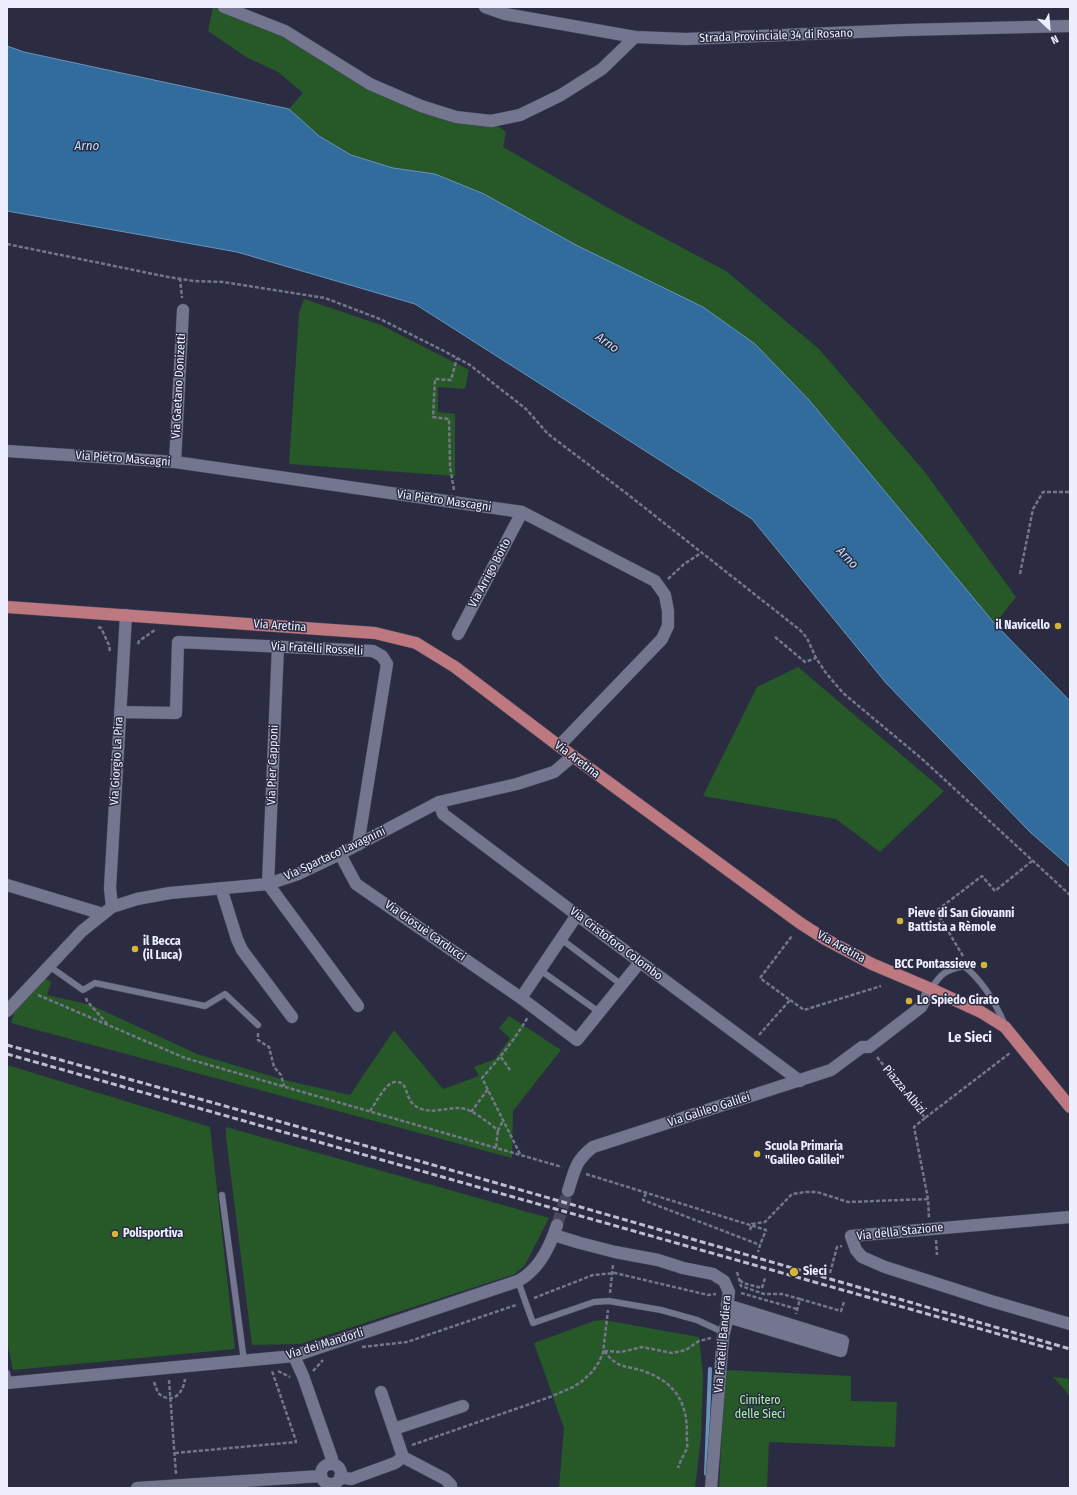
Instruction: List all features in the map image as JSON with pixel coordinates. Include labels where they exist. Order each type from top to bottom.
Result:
[{"type":"main road","name":"Via Aretina","points":[[7,607],[126,614],[374,633],[416,643],[455,666],[559,746],[800,924],[872,964],[981,1012],[1005,1027],[1070,1107]]},
{"type":"street","points":[[224,7],[284,31],[370,84],[421,106],[456,117],[491,121],[520,115],[561,95],[602,69],[635,37]]},
{"type":"street","name":"Strada Provinciale 34 di Rosano","points":[[485,7],[505,14],[635,37],[686,39],[905,30],[1070,26]]},
{"type":"street","name":"Via Gaetano Donizetti","points":[[175,462],[183,310]]},
{"type":"street","name":"Via Pietro Mascagni","points":[[7,450],[175,462],[522,512],[655,581],[665,595],[668,611],[668,626],[662,639],[559,746]]},
{"type":"street","name":"Via Arrigo Boito","points":[[458,634],[522,512]]},
{"type":"street","name":"Via Giorgio La Pira","points":[[108,910],[126,614]]},
{"type":"street","name":"Via Fratelli Rosselli","points":[[120,712],[176,714],[178,642],[373,652],[382,656],[387,664],[358,844]]},
{"type":"street","name":"Via Pier Capponi","points":[[268,884],[278,646]]},
{"type":"street","name":"Via Spartaco Lavagnini","points":[[7,1011],[30,989],[49,966],[82,932],[108,910],[137,899],[170,893],[268,884],[298,874],[340,854],[439,802],[517,784],[554,772],[573,756]]},
{"type":"street","name":"Via Cristoforo Colombo","points":[[439,802],[444,814],[800,1081]]},
{"type":"street","name":"Via Giosuè Carducci","points":[[340,854],[356,884],[521,998],[577,1040],[599,1012]]},
{"type":"street","points":[[268,884],[358,1006]]},
{"type":"street","points":[[7,886],[108,910]]},
{"type":"street","points":[[221,888],[237,939],[242,950],[292,1017]]},
{"type":"street","points":[[521,998],[577,915]]},
{"type":"street","points":[[599,1012],[640,962]]},
{"type":"street","points":[[869,1047],[921,1007],[931,989]]},
{"type":"street","name":"Via Galileo Galilei","points":[[568,1191],[574,1170],[582,1156],[593,1147],[831,1070],[862,1047],[869,1047]]},
{"type":"street","name":"Via della Stazione","points":[[1070,1217],[851,1236],[856,1250],[862,1257],[885,1267],[991,1301],[1070,1324]]},
{"type":"street","name":"Via dei Mandorli","points":[[8,1379],[294,1356],[518,1282],[534,1270],[550,1246],[556,1230]]},
{"type":"street","name":"Via Fratelli Bandiera","points":[[556,1230],[580,1243],[713,1274],[724,1281],[729,1292],[727,1305],[728,1318],[724,1335],[711,1488]]},
{"type":"street","points":[[727,1305],[843,1341],[841,1351],[728,1318]]},
{"type":"street","points":[[294,1356],[303,1376],[332,1459],[332,1464]]},
{"type":"street","points":[[381,1392],[402,1454],[445,1479],[451,1485],[451,1488]]},
{"type":"street","points":[[394,1429],[464,1406]]},
{"type":"street","points":[[340,1477],[351,1479],[396,1463],[402,1454]]},
{"type":"street","points":[[332,1464],[339,1469],[340,1477],[336,1482],[330,1484],[324,1481],[321,1473],[324,1467],[332,1464]]},
{"type":"street","points":[[137,1488],[321,1476]]},
{"type":"lane","points":[[560,940],[622,985]]},
{"type":"lane","points":[[49,966],[83,990],[95,983],[205,1006],[225,994],[258,1025]]},
{"type":"lane","points":[[931,989],[938,977],[950,969],[964,966],[972,973],[997,1006],[1005,1027]]},
{"type":"lane","points":[[540,970],[599,1012]]},
{"type":"lane","points":[[222,1195],[244,1361]]},
{"type":"lane","points":[[518,1282],[534,1323],[594,1302],[609,1301],[661,1310],[697,1320],[724,1335]]},
{"type":"path","points":[[7,244],[194,281],[222,282],[324,298],[380,319],[470,365],[526,409],[548,434],[626,493],[800,630],[807,638],[816,658],[826,673],[843,693],[921,758],[1070,895]]},
{"type":"path","points":[[180,278],[183,310]]},
{"type":"path","points":[[456,503],[450,467],[449,419],[433,417],[435,378],[451,380],[457,358]]},
{"type":"path","points":[[1020,574],[1033,509],[1043,492],[1070,492]]},
{"type":"path","points":[[660,589],[669,577],[684,564],[701,553]]},
{"type":"path","points":[[775,637],[806,662],[816,658]]},
{"type":"path","points":[[964,966],[964,958],[936,911],[982,876],[995,891],[1032,861]]},
{"type":"path","points":[[792,936],[760,978],[804,1010],[880,986]]},
{"type":"path","points":[[30,989],[39,996],[185,1058],[520,1154],[766,1230],[758,1252]]},
{"type":"path","points":[[83,990],[86,1001],[109,1026]]},
{"type":"path","points":[[751,1045],[790,1000]]},
{"type":"path","points":[[520,1154],[482,1078],[501,1057],[534,1008]]},
{"type":"path","points":[[258,1025],[258,1040],[269,1047],[274,1067],[282,1075],[284,1086]]},
{"type":"path","name":"Piazza Albizi","points":[[869,1047],[926,1118],[1011,1052]]},
{"type":"path","points":[[501,1057],[510,1070]]},
{"type":"path","points":[[370,1111],[386,1087],[390,1083],[396,1082],[403,1084],[406,1088],[410,1103],[417,1108],[435,1111],[459,1108],[466,1109],[498,1130]]},
{"type":"path","points":[[471,1112],[488,1089]]},
{"type":"path","points":[[926,1118],[914,1127],[928,1199],[929,1219]]},
{"type":"path","points":[[496,1147],[498,1130],[504,1121]]},
{"type":"path","points":[[750,1230],[752,1224],[765,1222],[792,1194],[817,1192],[848,1202],[928,1199]]},
{"type":"path","points":[[646,1193],[643,1200],[760,1245]]},
{"type":"path","points":[[936,1238],[937,1255]]},
{"type":"path","points":[[830,1273],[837,1247],[854,1245]]},
{"type":"path","points":[[402,1454],[433,1438],[550,1398],[573,1387],[592,1372],[604,1351],[615,1252]]},
{"type":"path","points":[[737,1272],[741,1286]]},
{"type":"path","points":[[525,1302],[593,1275],[616,1273],[708,1295],[736,1292],[797,1309]]},
{"type":"path","points":[[739,1280],[743,1283],[762,1288],[765,1278]]},
{"type":"path","points":[[800,1299],[841,1310],[844,1302]]},
{"type":"path","points":[[604,1351],[621,1352],[642,1347],[672,1353],[686,1350],[699,1341],[724,1335]]},
{"type":"path","points":[[604,1351],[612,1361],[621,1366],[645,1372],[669,1384],[681,1402],[687,1418],[687,1447],[678,1468]]},
{"type":"path","points":[[175,1453],[296,1442],[271,1370]]},
{"type":"path","points":[[154,1382],[158,1393],[166,1398],[171,1398],[183,1390],[185,1379]]},
{"type":"path","points":[[169,1380],[177,1485]]},
{"type":"green space","points":[[213,7],[224,7],[421,106],[491,121],[506,132],[503,147],[617,213],[726,271],[819,349],[924,471],[1016,597],[995,624],[809,400],[755,344],[703,307],[576,245],[484,194],[435,174],[393,168],[351,155],[319,136],[289,109],[303,93],[278,72],[246,57],[208,31]]},
{"type":"green space","points":[[304,299],[381,325],[469,370],[465,389],[438,387],[438,412],[455,414],[455,476],[289,464],[299,313]]},
{"type":"green space","points":[[798,667],[944,791],[880,852],[836,819],[703,796],[757,687]]},
{"type":"green space","points":[[45,978],[51,982],[47,995],[91,1005],[197,1054],[284,1080],[350,1095],[394,1030],[443,1089],[479,1076],[474,1067],[495,1059],[510,1038],[499,1028],[509,1016],[561,1050],[513,1111],[512,1158],[11,1023],[14,1013]]},
{"type":"green space","name":"Polisportiva","points":[[7,1065],[210,1127],[235,1349],[13,1370],[7,1342]]},
{"type":"green space","points":[[226,1127],[549,1218],[525,1265],[515,1274],[300,1344],[252,1345]]},
{"type":"green space","points":[[604,1320],[699,1337],[703,1376],[701,1438],[695,1488],[559,1488],[564,1428],[534,1343],[594,1321]]},
{"type":"green space","name":"Cimitero delle Sieci","points":[[725,1370],[851,1376],[851,1401],[897,1402],[895,1447],[769,1442],[767,1488],[719,1488]]},
{"type":"green space","points":[[1053,1377],[1070,1379],[1070,1396]]},
{"type":"water","name":"Arno","points":[[7,46],[24,52],[289,109],[319,136],[351,155],[393,168],[435,174],[484,194],[576,245],[703,307],[755,344],[809,400],[995,624],[1070,701],[1070,867],[1030,832],[886,683],[752,519],[415,304],[237,252],[7,211]]},
{"type":"waterway","points":[[706,1474],[710,1369]]},
{"type":"tunnel","points":[[557,1225],[568,1191]]},
{"type":"railway","points":[[7,1045],[539,1195],[1070,1349]]},
{"type":"railway","points":[[7,1054],[1055,1350]]},
{"type":"place","name":"il Navicello","points":[[1058,626]]},
{"type":"place","name":"Pieve di San Giovanni Battista a Rèmole","points":[[900,921]]},
{"type":"place","name":"il Becca (il Luca)","points":[[135,949]]},
{"type":"place","name":"BCC Pontassieve","points":[[984,965]]},
{"type":"place","name":"Lo Spiedo Girato","points":[[909,1001]]},
{"type":"place","name":"Scuola Primaria \"Galileo Galilei\"","points":[[757,1154]]},
{"type":"place","name":"Polisportiva","points":[[115,1234]]},
{"type":"place","name":"Sieci","points":[[794,1272]]},
{"type":"district","name":"Le Sieci","points":[[970,1038]]}]
